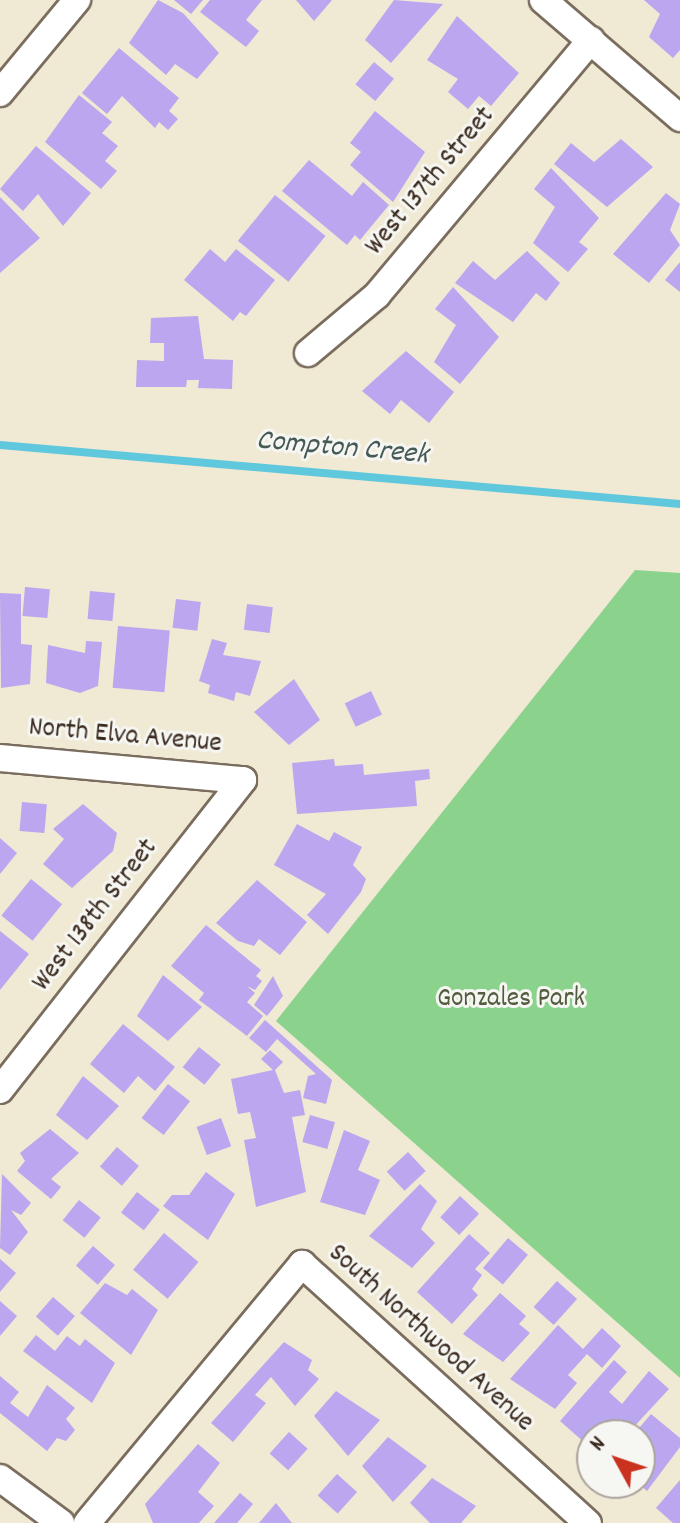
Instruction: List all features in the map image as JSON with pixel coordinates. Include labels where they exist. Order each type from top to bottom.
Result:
[{"type":"street","points":[[0,93],[77,0]]},
{"type":"street","points":[[547,1],[680,118]]},
{"type":"street","name":"West 137th Street","points":[[308,353],[377,295],[591,40]]},
{"type":"street","name":"North Elva Avenue","points":[[0,758],[243,780]]},
{"type":"street","name":"West 138th Street","points":[[0,1090],[243,780]]},
{"type":"street","name":"South Northwood Avenue","points":[[87,1523],[302,1264],[588,1523]]},
{"type":"street","points":[[0,1478],[61,1523]]},
{"type":"green space","name":"Gonzales Park","points":[[635,570],[680,573],[680,1378],[276,1021]]},
{"type":"building","points":[[158,0],[183,13],[219,53],[197,79],[175,64],[166,75],[129,43]]},
{"type":"building","points":[[174,0],[203,0],[191,14]]},
{"type":"building","points":[[210,0],[262,0],[246,20],[259,31],[246,47],[200,12]]},
{"type":"building","points":[[296,0],[332,0],[314,21]]},
{"type":"building","points":[[394,0],[443,4],[391,63],[365,40]]},
{"type":"building","points":[[644,0],[680,0],[680,50],[673,58],[649,37],[660,14]]},
{"type":"building","points":[[457,16],[519,73],[491,106],[479,96],[468,109],[448,92],[458,79],[427,60]]},
{"type":"building","points":[[119,48],[179,98],[169,111],[178,119],[168,130],[159,122],[155,128],[122,96],[107,114],[82,93]]},
{"type":"building","points":[[374,62],[394,79],[375,101],[355,84]]},
{"type":"building","points":[[79,95],[112,122],[102,133],[118,146],[105,161],[117,171],[101,189],[45,142]]},
{"type":"building","points":[[375,111],[425,152],[393,202],[350,165],[361,152],[350,143]]},
{"type":"building","points":[[621,139],[653,167],[607,207],[554,164],[571,143],[594,162]]},
{"type":"building","points":[[36,146],[91,193],[63,226],[38,194],[23,211],[0,189]]},
{"type":"building","points":[[309,160],[352,196],[363,182],[389,205],[360,240],[355,235],[347,245],[282,191]]},
{"type":"building","points":[[551,168],[599,218],[579,242],[588,249],[568,272],[533,243],[555,207],[534,189]]},
{"type":"building","points":[[666,193],[680,204],[670,230],[680,245],[649,283],[613,254]]},
{"type":"building","points":[[275,195],[326,236],[288,282],[238,241]]},
{"type":"building","points":[[0,197],[40,238],[0,273]]},
{"type":"building","points":[[210,249],[225,262],[236,249],[275,280],[246,316],[240,312],[233,321],[184,280]]},
{"type":"building","points":[[527,251],[560,283],[546,301],[536,293],[513,322],[455,283],[473,261],[495,280]]},
{"type":"building","points":[[680,262],[680,292],[665,280]]},
{"type":"building","points":[[453,287],[499,337],[460,384],[434,362],[456,325],[435,309]]},
{"type":"building","points":[[198,316],[204,359],[233,360],[232,389],[198,388],[199,380],[187,380],[186,387],[136,387],[137,360],[164,361],[164,343],[150,343],[151,318]]},
{"type":"building","points":[[406,351],[454,392],[429,423],[401,400],[390,414],[362,391]]},
{"type":"building","points":[[25,587],[50,589],[47,618],[22,616]]},
{"type":"building","points":[[90,591],[115,593],[112,621],[88,619]]},
{"type":"building","points":[[0,593],[21,594],[21,644],[32,645],[30,684],[1,688]]},
{"type":"building","points":[[176,599],[201,602],[197,631],[172,628]]},
{"type":"building","points":[[247,604],[273,607],[270,633],[244,630]]},
{"type":"building","points":[[118,626],[170,631],[164,692],[113,688]]},
{"type":"building","points":[[212,639],[227,643],[223,655],[261,661],[250,696],[236,692],[234,701],[208,693],[210,685],[199,681]]},
{"type":"building","points":[[86,641],[102,642],[98,686],[80,693],[46,683],[48,645],[85,653]]},
{"type":"building","points":[[294,679],[320,720],[289,745],[254,712]]},
{"type":"building","points":[[371,691],[382,715],[356,727],[345,703]]},
{"type":"building","points":[[334,759],[335,766],[363,764],[364,775],[429,769],[430,779],[415,781],[417,806],[297,814],[292,763]]},
{"type":"building","points":[[22,802],[47,804],[44,833],[19,831]]},
{"type":"building","points":[[83,804],[117,833],[113,851],[72,888],[43,864],[64,839],[53,829]]},
{"type":"building","points":[[297,824],[329,841],[334,832],[362,847],[353,865],[366,879],[361,892],[328,934],[307,915],[326,894],[274,865]]},
{"type":"building","points":[[0,838],[17,853],[0,874]]},
{"type":"building","points":[[31,879],[62,904],[33,941],[1,916]]},
{"type":"building","points":[[257,880],[307,922],[280,955],[259,939],[254,946],[238,941],[216,923]]},
{"type":"building","points":[[206,925],[261,970],[256,976],[262,981],[255,990],[247,986],[255,993],[247,1002],[263,1016],[247,1036],[199,1000],[204,993],[171,966]]},
{"type":"building","points":[[0,931],[29,954],[0,990]]},
{"type":"building","points":[[163,975],[202,1007],[168,1041],[137,1016]]},
{"type":"building","points":[[273,976],[283,996],[267,1016],[254,1005]]},
{"type":"building","points":[[265,1020],[332,1080],[326,1104],[303,1098],[308,1076],[316,1074],[277,1039],[266,1052],[249,1038]]},
{"type":"building","points":[[123,1024],[175,1067],[155,1091],[138,1076],[124,1093],[90,1064]]},
{"type":"building","points":[[199,1047],[221,1065],[204,1085],[183,1067]]},
{"type":"building","points":[[270,1050],[283,1062],[275,1070],[284,1093],[300,1090],[305,1115],[292,1117],[306,1192],[256,1207],[244,1140],[256,1138],[250,1112],[238,1114],[231,1079],[273,1070],[261,1059]]},
{"type":"building","points":[[83,1076],[119,1106],[87,1140],[56,1115]]},
{"type":"building","points":[[168,1084],[190,1101],[164,1135],[142,1118]]},
{"type":"building","points":[[310,1115],[335,1122],[327,1149],[302,1142]]},
{"type":"building","points":[[221,1118],[231,1146],[207,1155],[197,1127]]},
{"type":"building","points":[[50,1129],[79,1153],[51,1179],[61,1187],[51,1199],[17,1171],[25,1161],[20,1153]]},
{"type":"building","points":[[344,1130],[370,1141],[358,1170],[380,1180],[365,1215],[320,1202]]},
{"type":"building","points":[[117,1147],[139,1166],[122,1186],[100,1167]]},
{"type":"building","points":[[408,1152],[426,1171],[405,1191],[387,1172]]},
{"type":"building","points":[[206,1172],[235,1194],[208,1240],[163,1206],[172,1195],[189,1195]]},
{"type":"building","points":[[2,1174],[31,1203],[21,1215],[11,1210],[28,1232],[10,1255],[0,1248]]},
{"type":"building","points":[[420,1184],[437,1201],[421,1229],[435,1243],[412,1268],[369,1236]]},
{"type":"building","points":[[137,1192],[160,1210],[144,1230],[121,1212]]},
{"type":"building","points":[[460,1196],[479,1214],[459,1235],[440,1217]]},
{"type":"building","points":[[79,1200],[101,1218],[84,1238],[63,1220]]},
{"type":"building","points":[[164,1233],[198,1262],[168,1299],[133,1270]]},
{"type":"building","points":[[469,1234],[490,1253],[475,1269],[482,1275],[472,1289],[478,1295],[452,1324],[417,1292]]},
{"type":"building","points":[[508,1238],[528,1255],[503,1285],[483,1268]]},
{"type":"building","points":[[93,1246],[115,1265],[98,1285],[76,1266]]},
{"type":"building","points":[[0,1259],[16,1273],[0,1292]]},
{"type":"building","points":[[557,1281],[577,1299],[554,1325],[534,1307]]},
{"type":"building","points":[[105,1283],[127,1295],[132,1289],[158,1310],[131,1355],[80,1313]]},
{"type":"building","points":[[500,1293],[526,1316],[519,1324],[530,1333],[503,1362],[463,1334]]},
{"type":"building","points":[[53,1297],[75,1316],[58,1336],[36,1317]]},
{"type":"building","points":[[0,1301],[17,1316],[0,1336]]},
{"type":"building","points":[[558,1325],[583,1349],[602,1328],[621,1346],[602,1368],[587,1354],[568,1375],[577,1383],[555,1409],[510,1379]]},
{"type":"building","points":[[36,1335],[55,1351],[67,1336],[80,1346],[85,1339],[115,1363],[92,1403],[23,1351]]},
{"type":"building","points":[[284,1342],[312,1360],[308,1370],[319,1379],[295,1406],[271,1377],[255,1395],[266,1403],[233,1442],[211,1423]]},
{"type":"building","points":[[614,1360],[627,1372],[609,1392],[622,1404],[649,1371],[669,1389],[641,1419],[576,1419],[576,1435],[560,1421]]},
{"type":"building","points":[[0,1376],[19,1392],[10,1403],[28,1417],[47,1385],[75,1408],[66,1419],[75,1430],[66,1441],[57,1438],[47,1451],[0,1413]]},
{"type":"building","points":[[336,1391],[380,1420],[348,1456],[314,1416]]},
{"type":"building","points":[[651,1414],[680,1438],[680,1447],[656,1479],[656,1419],[647,1419]]},
{"type":"building","points":[[289,1432],[308,1449],[288,1470],[270,1454]]},
{"type":"building","points":[[388,1437],[427,1466],[393,1502],[362,1466]]},
{"type":"building","points":[[198,1444],[220,1463],[198,1492],[214,1506],[199,1523],[153,1523],[145,1504]]},
{"type":"building","points":[[337,1474],[357,1492],[338,1514],[318,1496]]},
{"type":"building","points":[[432,1478],[476,1506],[461,1523],[430,1523],[410,1503]]},
{"type":"building","points":[[680,1480],[680,1523],[673,1523],[656,1508]]},
{"type":"building","points":[[240,1493],[253,1504],[237,1523],[214,1523]]},
{"type":"building","points":[[276,1503],[292,1523],[259,1523]]},
{"type":"waterway","name":"Compton Creek","points":[[0,445],[680,504]]}]
